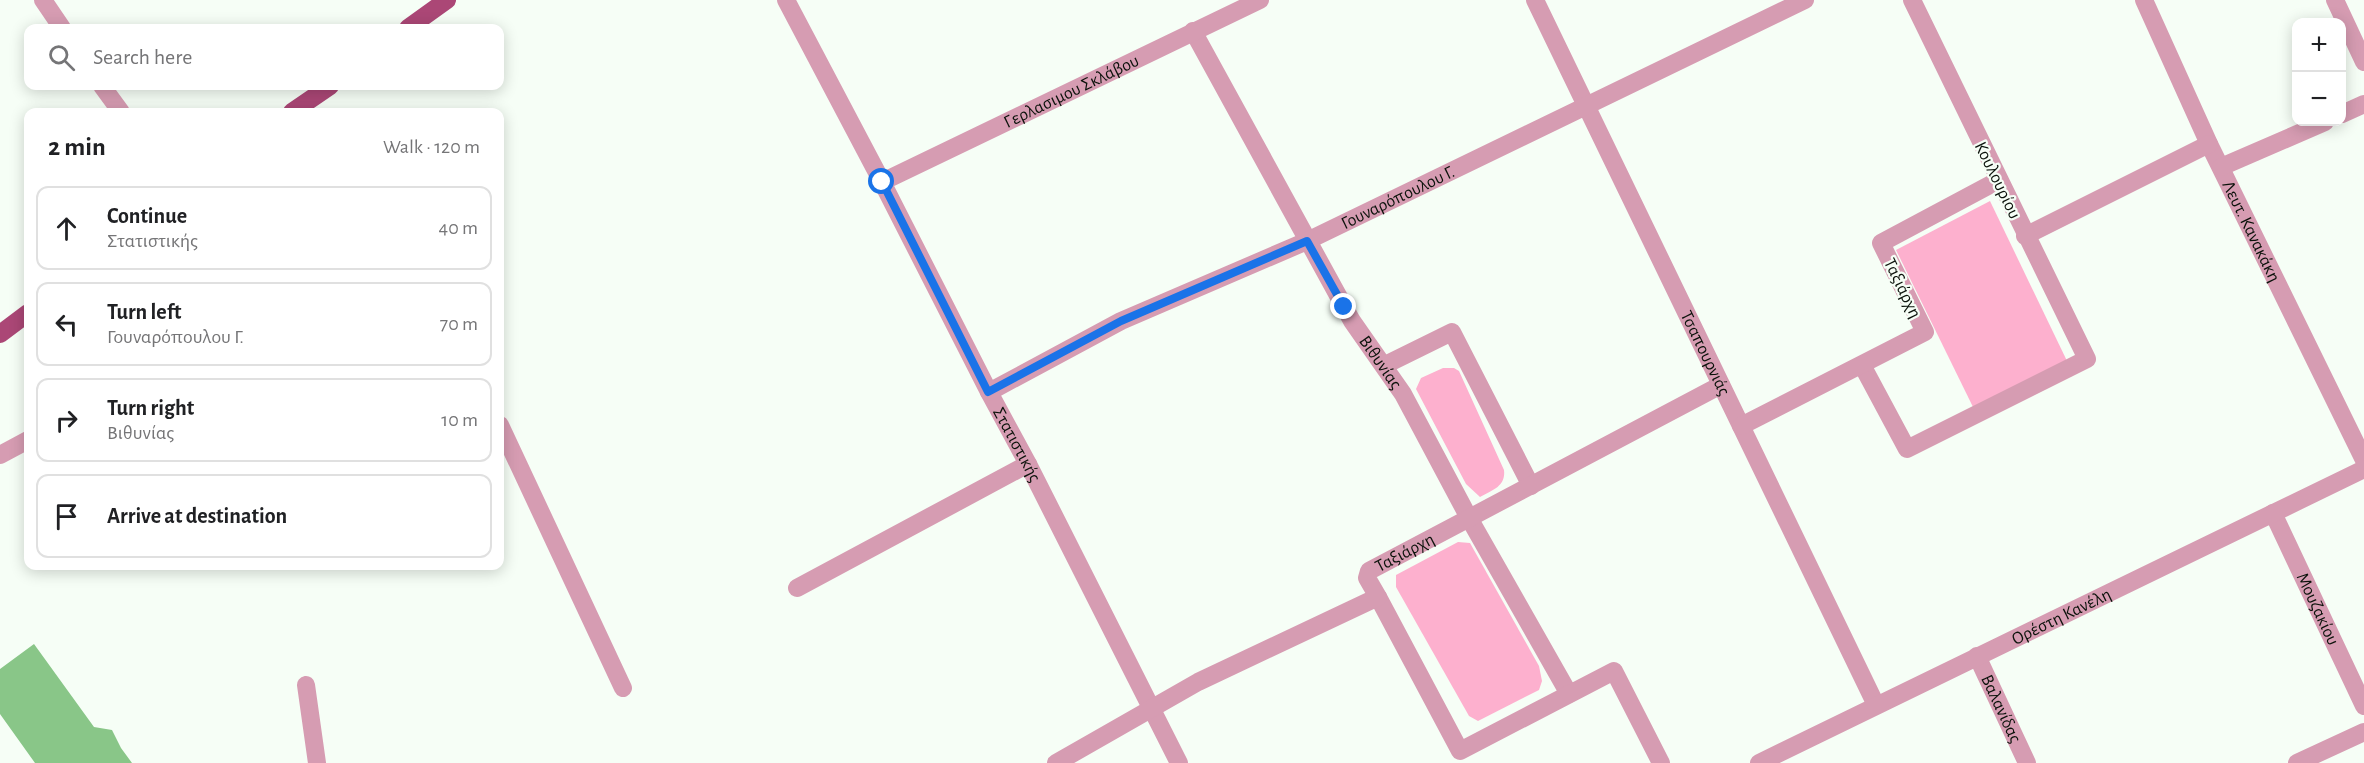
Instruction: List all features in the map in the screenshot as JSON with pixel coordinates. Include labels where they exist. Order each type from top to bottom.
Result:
[{"type":"main road","points":[[414,24],[447,0]]},
{"type":"main road","points":[[298,108],[324,90]]},
{"type":"main road","points":[[0,334],[24,316]]},
{"type":"street","points":[[43,0],[59,24]]},
{"type":"street","name":"Στατιστικής","points":[[786,0],[882,182],[988,392],[1028,464],[1179,763]]},
{"type":"street","name":"Γερλασιμου Σκλάβου","points":[[882,182],[1260,0]]},
{"type":"street","name":"Τσαπουρνιάς","points":[[1535,0],[1876,705]]},
{"type":"street","name":"Γουναρόπουλου Γ.","points":[[988,392],[1121,321],[1307,241],[1805,0]]},
{"type":"street","name":"Κουλουρίου","points":[[1862,365],[1907,449],[2087,359],[2025,236],[1912,0]]},
{"type":"street","name":"Λευτ. Κανακάκη","points":[[2144,0],[2209,144],[2364,460]]},
{"type":"street","points":[[2335,0],[2364,62]]},
{"type":"street","name":"Βιθυνίας","points":[[1193,31],[1352,321],[1403,394],[1469,518],[1569,694]]},
{"type":"street","points":[[105,90],[118,108]]},
{"type":"street","points":[[2346,112],[2364,104]]},
{"type":"street","points":[[2221,167],[2316,126]]},
{"type":"street","points":[[2025,236],[2209,144]]},
{"type":"street","name":"Ταξιάρχη","points":[[1741,426],[1925,333],[1881,243],[1999,180]]},
{"type":"street","points":[[1384,365],[1452,332],[1530,486]]},
{"type":"street","name":"Ταξιάρχη","points":[[1056,763],[1086,748],[1198,682],[1378,597],[1367,578],[1369,571],[1721,385]]},
{"type":"street","points":[[504,434],[623,688]]},
{"type":"street","points":[[0,455],[24,442]]},
{"type":"street","points":[[797,588],[1028,464]]},
{"type":"street","name":"Ορέστη Κανέλη","points":[[1759,763],[2364,469]]},
{"type":"street","name":"Μουζακίου","points":[[2273,513],[2364,706]]},
{"type":"street","points":[[1378,597],[1460,751],[1614,671],[1661,763]]},
{"type":"street","name":"Βαλανίδας","points":[[1977,656],[2027,763]]},
{"type":"street","points":[[306,685],[317,763]]},
{"type":"street","points":[[2297,763],[2364,732]]},
{"type":"shaded area","points":[[1990,201],[2067,361],[1973,407],[1896,250]]},
{"type":"shaded area","points":[[1443,368],[1454,368],[1459,371],[1504,470],[1501,484],[1480,497],[1466,484],[1416,389],[1421,378]]},
{"type":"shaded area","points":[[1458,542],[1470,543],[1539,666],[1542,681],[1539,690],[1478,721],[1469,716],[1396,587],[1396,575]]},
{"type":"shaded area","points":[[34,644],[94,727],[112,730],[132,763],[35,763],[0,714],[0,669]]},
{"type":"route","points":[[882,182],[988,392],[1121,321],[1307,241],[1344,307]]}]
